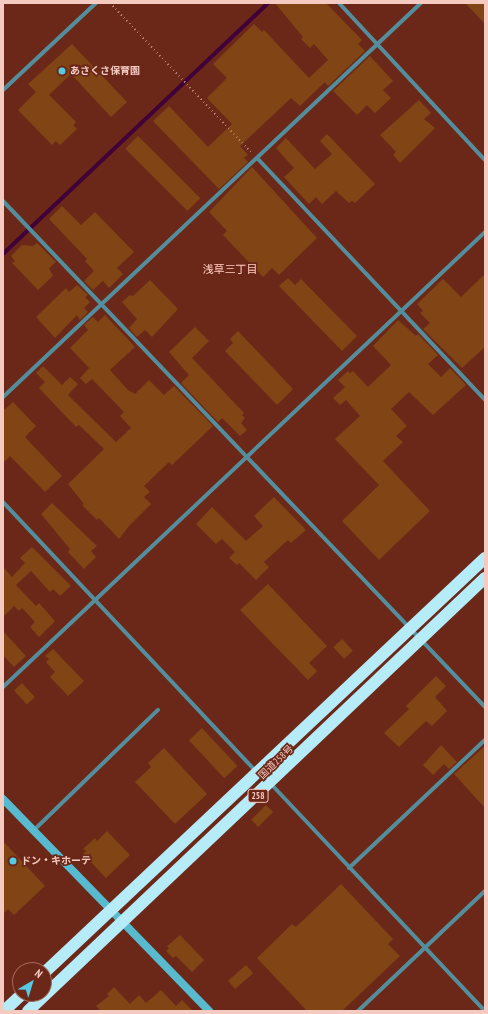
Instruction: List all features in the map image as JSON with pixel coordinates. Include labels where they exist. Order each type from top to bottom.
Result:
[{"type":"highway","name":"国道258号","points":[[52,965],[485,558]]},
{"type":"highway","name":"国道258号","points":[[28,1011],[270,784],[485,578]]},
{"type":"highway","points":[[4,1011],[14,1002]]},
{"type":"street","points":[[3,90],[96,3]]},
{"type":"street","points":[[339,3],[485,160]]},
{"type":"street","points":[[3,398],[258,159],[421,3]]},
{"type":"street","points":[[258,159],[485,400]]},
{"type":"street","points":[[3,201],[485,707]]},
{"type":"street","points":[[3,687],[485,232]]},
{"type":"street","points":[[3,502],[256,772]]},
{"type":"street","points":[[33,832],[158,710]]},
{"type":"street","points":[[349,868],[485,740]]},
{"type":"street","points":[[270,784],[485,1011]]},
{"type":"street","points":[[3,799],[33,832],[110,910],[124,921],[209,1011]]},
{"type":"street","points":[[358,1011],[485,891]]},
{"type":"path","points":[[110,3],[258,159]]},
{"type":"building","points":[[275,3],[326,3],[362,40],[358,44],[365,51],[328,86],[325,82],[300,106],[291,98],[240,146],[248,155],[244,158],[248,162],[219,189],[153,121],[169,106],[208,147],[232,124],[207,98],[227,78],[213,64],[254,24],[262,32],[264,30],[309,78],[328,60],[314,44],[310,48],[301,39],[303,37]]},
{"type":"building","points":[[465,3],[485,3],[485,24]]},
{"type":"building","points":[[72,44],[127,102],[111,117],[71,74],[49,95],[76,122],[73,125],[77,129],[60,145],[56,141],[52,145],[18,110],[36,92],[28,84]]},
{"type":"building","points":[[370,56],[393,81],[383,90],[391,98],[375,113],[367,105],[357,115],[333,91]]},
{"type":"building","points":[[419,100],[431,113],[424,119],[435,128],[400,163],[393,155],[396,152],[380,135]]},
{"type":"building","points":[[327,134],[375,184],[355,203],[352,201],[349,203],[336,191],[322,204],[316,197],[309,204],[284,177],[294,168],[276,148],[286,138],[315,169],[332,154],[320,141]]},
{"type":"building","points":[[138,136],[200,198],[187,211],[125,149]]},
{"type":"building","points":[[252,167],[317,238],[279,275],[272,268],[263,277],[223,235],[227,231],[209,212]]},
{"type":"building","points":[[62,206],[81,225],[95,212],[134,252],[117,268],[123,274],[109,288],[103,281],[93,290],[84,281],[94,271],[85,261],[87,259],[49,219]]},
{"type":"building","points":[[37,243],[56,262],[49,268],[53,276],[38,290],[12,263],[15,261],[11,256],[22,245],[33,246]]},
{"type":"building","points":[[485,274],[485,347],[462,368],[423,329],[430,323],[420,313],[423,311],[417,304],[443,279],[461,297]]},
{"type":"building","points":[[288,278],[295,285],[301,279],[357,336],[342,351],[279,286]]},
{"type":"building","points":[[150,280],[178,309],[152,337],[145,330],[137,337],[129,328],[137,319],[122,302],[130,295],[133,296]]},
{"type":"building","points":[[77,285],[88,295],[85,297],[90,302],[84,308],[88,312],[80,320],[77,315],[55,338],[36,317],[66,288],[69,292]]},
{"type":"building","points":[[105,315],[135,347],[110,370],[128,390],[135,394],[149,380],[164,395],[174,386],[213,426],[172,465],[169,462],[144,486],[150,492],[144,497],[151,504],[129,526],[119,539],[99,518],[97,520],[82,505],[84,504],[68,484],[104,449],[79,425],[76,427],[39,388],[45,382],[36,373],[43,366],[62,385],[70,377],[78,384],[68,395],[116,442],[131,428],[120,416],[124,412],[92,379],[86,384],[80,378],[89,368],[70,348],[88,330],[84,325],[93,317],[98,322]]},
{"type":"building","points":[[398,320],[416,336],[418,334],[438,355],[428,364],[441,377],[450,368],[466,385],[433,415],[409,392],[391,409],[407,426],[396,436],[403,442],[383,461],[430,511],[379,560],[342,521],[379,485],[335,439],[360,416],[346,400],[340,405],[333,398],[345,387],[338,380],[348,371],[350,373],[353,371],[368,387],[391,365],[373,346]]},
{"type":"building","points":[[195,327],[209,341],[192,358],[244,413],[242,415],[245,418],[241,423],[247,430],[240,436],[222,418],[218,422],[181,383],[189,375],[169,352]]},
{"type":"building","points":[[238,331],[293,389],[277,405],[225,351],[233,343],[230,339]]},
{"type":"building","points":[[13,402],[36,426],[25,437],[62,476],[45,492],[10,456],[3,463],[3,411]]},
{"type":"building","points":[[274,497],[306,530],[291,543],[288,540],[264,562],[269,567],[256,580],[239,563],[237,565],[229,558],[235,552],[222,539],[216,544],[196,524],[212,507],[246,541],[263,526],[254,516]]},
{"type":"building","points":[[52,503],[97,546],[91,551],[96,557],[84,569],[68,552],[70,549],[41,514]]},
{"type":"building","points":[[32,547],[71,586],[60,596],[53,589],[50,592],[31,571],[16,585],[36,606],[39,603],[55,621],[39,637],[30,627],[35,622],[22,608],[19,611],[14,606],[3,617],[3,567],[12,577],[25,563],[20,558]]},
{"type":"building","points":[[268,584],[327,646],[309,663],[317,671],[308,680],[240,610]]},
{"type":"building","points":[[3,631],[26,656],[14,667],[3,655]]},
{"type":"building","points":[[342,639],[353,651],[344,659],[333,647]]},
{"type":"building","points":[[53,649],[84,681],[68,696],[50,677],[55,672],[46,662],[49,659],[45,656]]},
{"type":"building","points":[[436,676],[446,686],[435,697],[447,711],[432,726],[426,721],[399,747],[384,733],[409,709],[406,706]]},
{"type":"building","points":[[22,683],[35,697],[27,704],[14,691]]},
{"type":"building","points":[[202,728],[237,766],[224,778],[189,740]]},
{"type":"building","points":[[441,745],[457,762],[449,769],[444,764],[433,775],[423,765]]},
{"type":"building","points":[[485,746],[485,808],[454,774]]},
{"type":"building","points":[[164,748],[207,794],[175,824],[135,782],[151,767],[148,763]]},
{"type":"building","points":[[266,805],[273,812],[258,827],[251,820]]},
{"type":"building","points":[[107,831],[130,855],[106,878],[83,854],[86,851],[83,849],[95,838],[97,841]]},
{"type":"building","name":"ドン・キホーテ","points":[[3,841],[45,886],[14,915],[8,909],[3,914]]},
{"type":"building","points":[[341,884],[393,939],[388,944],[400,956],[342,1011],[307,1011],[257,958],[292,924],[296,927]]},
{"type":"building","points":[[180,935],[204,960],[192,972],[176,956],[173,958],[166,951],[169,948],[167,946]]},
{"type":"building","points":[[246,965],[253,973],[235,989],[228,981]]},
{"type":"building","points":[[114,987],[130,1004],[139,995],[146,1003],[161,990],[176,1006],[182,1000],[193,1011],[101,1011],[96,1006],[109,996],[107,994]]},
{"type":"waterway","points":[[3,254],[268,3]]},
{"type":"place","name":"あさくさ保育園","points":[[62,71]]},
{"type":"place","name":"ドン・キホーテ","points":[[13,861]]},
{"type":"district","name":"浅草三丁目","points":[[230,269]]}]
